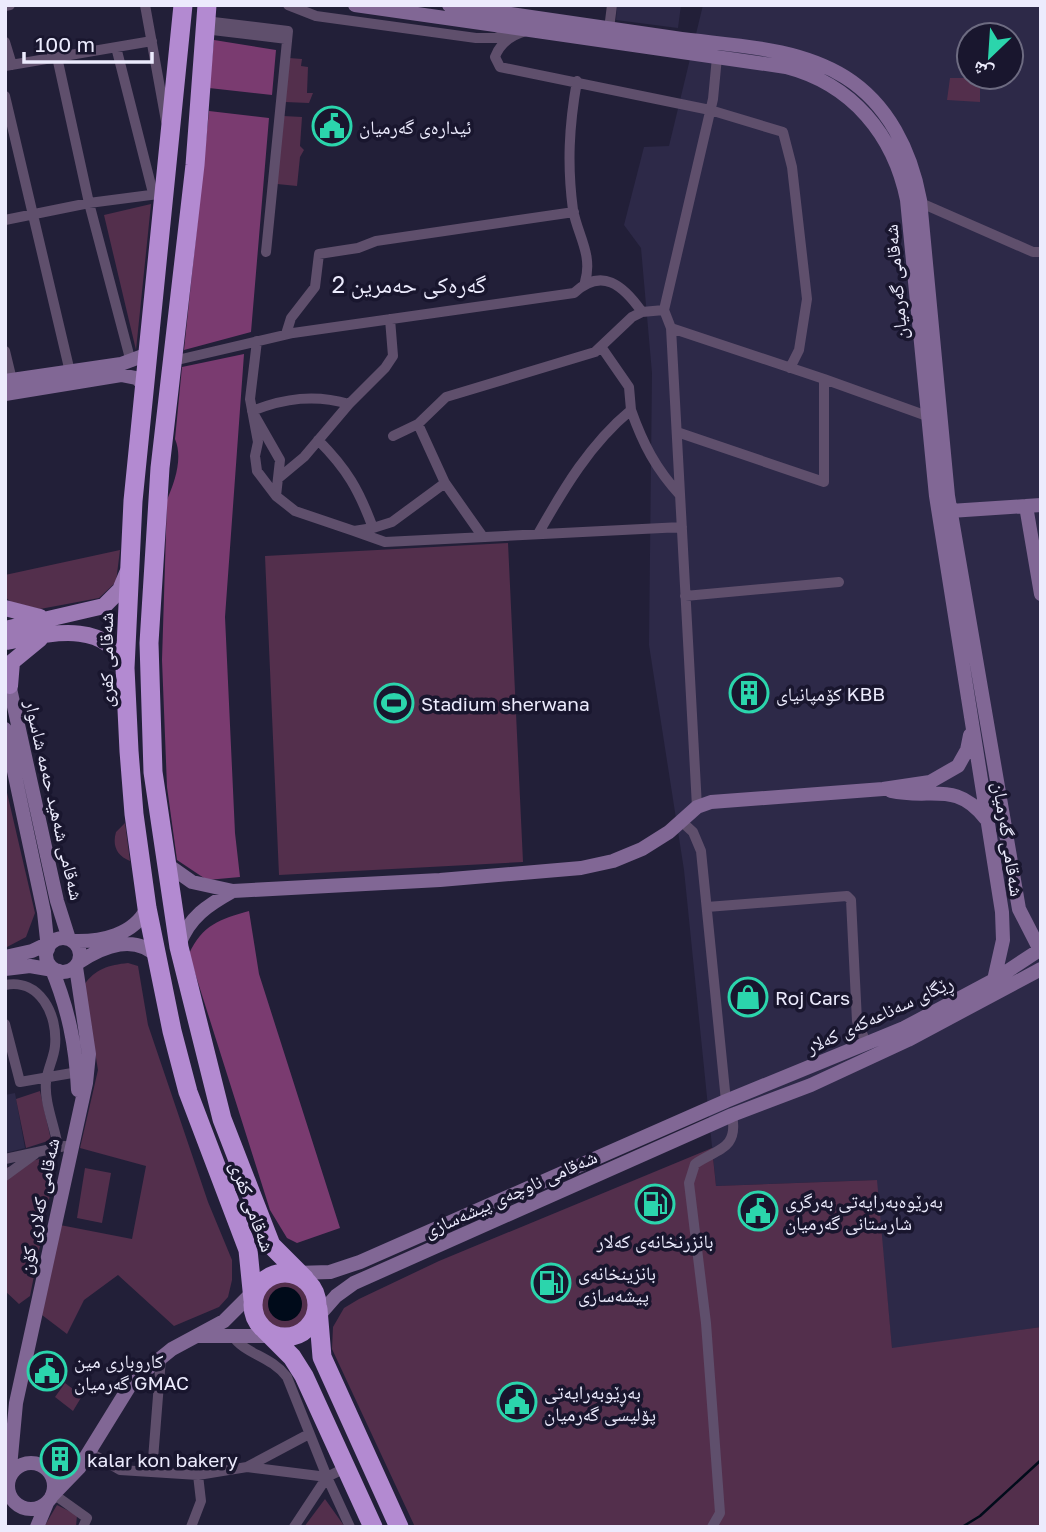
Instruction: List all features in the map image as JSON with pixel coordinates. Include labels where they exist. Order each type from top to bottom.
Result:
[{"type":"highway","name":"شەقامی کفری","points":[[183,5],[171,144],[159,193],[130,364],[145,385],[128,570],[125,668],[134,814],[148,908],[180,1063],[248,1250],[255,1293]]},
{"type":"highway","name":"شەقامی کفری","points":[[207,15],[195,165],[160,468],[149,643],[153,772],[164,862],[179,947],[222,1119],[269,1239],[281,1258],[299,1275]]},
{"type":"highway","points":[[136,467],[160,468]]},
{"type":"highway","points":[[373,1527],[304,1376],[288,1352],[255,1317],[255,1293],[274,1275],[299,1275],[314,1289],[322,1357],[399,1527]]},
{"type":"highway","points":[[271,1334],[302,1333],[317,1315]]},
{"type":"main road","name":"شەقامی گەرمیان","points":[[355,5],[515,32],[609,29],[783,53],[837,73],[865,93],[890,120],[908,157],[921,203],[972,728],[998,887],[1003,940],[994,980]]},
{"type":"main road","name":"شەقامی گەرمیان","points":[[449,5],[580,32],[786,67],[819,78],[852,101],[884,135],[898,164],[907,200],[927,416],[962,619],[1014,885],[1023,920],[1040,950]]},
{"type":"main road","points":[[9,380],[130,364]]},
{"type":"main road","points":[[130,364],[136,378],[145,385]]},
{"type":"main road","points":[[5,394],[130,364]]},
{"type":"main road","points":[[950,511],[1033,505],[1041,594]]},
{"type":"main road","points":[[5,629],[110,603],[120,590],[128,570]]},
{"type":"main road","points":[[5,608],[50,618]]},
{"type":"main road","points":[[10,686],[12,662],[44,636]]},
{"type":"main road","points":[[5,642],[44,636],[99,637],[120,653],[125,668]]},
{"type":"main road","name":"شەقامی شەهید حەمە شاسوار","points":[[5,668],[60,911],[58,943]]},
{"type":"main road","points":[[164,862],[192,883],[233,891],[453,879],[581,868],[628,856],[656,841],[696,807],[720,801],[883,789],[930,782],[947,774],[965,755],[972,728]]},
{"type":"main road","name":"شەقامی شەهید حەمە شاسوار","points":[[5,729],[8,760],[44,912],[58,943]]},
{"type":"main road","points":[[883,789],[912,796],[949,793],[977,807],[986,820]]},
{"type":"main road","points":[[998,887],[1014,885]]},
{"type":"main road","points":[[179,947],[184,931],[198,913],[233,891]]},
{"type":"main road","points":[[5,957],[25,954],[58,943],[99,939],[125,932],[140,920],[148,908]]},
{"type":"main road","points":[[25,954],[37,933],[44,912]]},
{"type":"main road","points":[[58,943],[80,951],[77,965],[86,1083],[79,1108]]},
{"type":"main road","points":[[58,943],[47,958],[64,996],[83,1054],[78,1072],[79,1108]]},
{"type":"main road","points":[[5,969],[30,966],[54,970],[77,965],[104,948],[128,943],[145,946],[159,958]]},
{"type":"main road","name":"ڕێگای سەناعەکەی کەلار","points":[[726,1101],[867,1045],[994,980],[1040,950]]},
{"type":"main road","name":"ڕێگای سەناعەکەی کەلار","points":[[732,1115],[811,1085],[908,1040],[1041,969]]},
{"type":"main road","points":[[726,1101],[732,1115]]},
{"type":"main road","name":"شەقامی ناوچەی پیشەسازی","points":[[299,1275],[330,1272],[360,1262],[726,1101]]},
{"type":"main road","name":"شەقامی کەلاری کۆن","points":[[8,1475],[11,1435],[64,1146],[79,1108]]},
{"type":"main road","name":"شەقامی ناوچەی پیشەسازی","points":[[317,1315],[354,1283],[732,1115]]},
{"type":"main road","points":[[17,1506],[49,1500],[71,1477],[89,1452],[129,1387],[161,1358],[231,1316],[255,1293]]},
{"type":"main road","points":[[197,1336],[271,1334]]},
{"type":"main road","points":[[11,1435],[18,1450],[51,1475],[71,1477]]},
{"type":"main road","points":[[35,1463],[19,1466],[8,1475],[9,1494],[17,1506],[38,1518],[37,1525]]},
{"type":"main road","points":[[37,1525],[54,1483],[51,1475]]},
{"type":"street","points":[[145,5],[171,144]]},
{"type":"street","points":[[288,5],[307,14],[482,39],[515,32]]},
{"type":"street","points":[[609,29],[612,5]]},
{"type":"street","points":[[207,15],[287,35],[266,252]]},
{"type":"street","points":[[498,49],[515,32]]},
{"type":"street","points":[[515,32],[498,49],[495,57],[505,69],[577,81],[710,110],[783,132],[792,167],[807,299],[799,350],[790,368]]},
{"type":"street","points":[[5,42],[8,65],[152,41]]},
{"type":"street","points":[[5,220],[89,203],[159,193],[116,47]]},
{"type":"street","points":[[57,57],[89,203],[130,364]]},
{"type":"street","points":[[696,807],[671,328],[664,310],[710,110],[717,57]]},
{"type":"street","points":[[577,81],[570,120],[568,160],[574,212],[590,267],[585,282]]},
{"type":"street","points":[[5,96],[70,372]]},
{"type":"street","points":[[921,203],[1033,252],[1041,252]]},
{"type":"street","points":[[286,334],[291,318],[315,287],[319,254],[358,248],[376,241],[574,212]]},
{"type":"street","points":[[173,361],[286,334],[573,293],[585,282],[597,278],[612,282],[631,296],[642,312]]},
{"type":"street","points":[[393,436],[418,424],[446,397],[513,379],[602,348],[614,332],[642,312],[664,310]]},
{"type":"street","points":[[280,477],[318,440],[393,356],[390,319]]},
{"type":"street","points":[[671,328],[927,416]]},
{"type":"street","points":[[257,341],[250,399],[258,442],[255,456],[257,471],[276,496],[306,516],[385,542],[682,527]]},
{"type":"street","points":[[602,348],[629,387],[631,410],[642,443],[657,469],[680,495]]},
{"type":"street","points":[[5,351],[9,380]]},
{"type":"street","points":[[677,432],[824,482],[824,379]]},
{"type":"street","points":[[252,411],[306,397],[327,397],[349,404]]},
{"type":"street","points":[[538,534],[573,473],[614,424],[631,410]]},
{"type":"street","points":[[252,411],[280,460],[276,496]]},
{"type":"street","points":[[418,424],[444,483],[483,537]]},
{"type":"street","points":[[318,440],[343,465],[360,491],[373,528]]},
{"type":"street","points":[[354,531],[392,522],[444,483]]},
{"type":"street","points":[[685,596],[839,582]]},
{"type":"street","points":[[681,821],[698,841],[726,1101]]},
{"type":"street","points":[[707,907],[837,894],[847,896],[851,900],[857,1021],[867,1045]]},
{"type":"street","points":[[5,985],[23,985],[44,998],[56,1037],[46,1089],[64,1146],[5,1159]]},
{"type":"street","points":[[5,1024],[20,1082],[48,1075],[78,1072]]},
{"type":"street","points":[[712,1527],[718,1518],[719,1501],[706,1323],[689,1183],[695,1164],[716,1155],[731,1139],[735,1127],[732,1115]]},
{"type":"street","points":[[5,1176],[40,1151]]},
{"type":"street","points":[[232,1335],[242,1346],[277,1364],[287,1377],[350,1527]]},
{"type":"street","points":[[152,1472],[161,1358]]},
{"type":"street","points":[[247,1467],[309,1434]]},
{"type":"street","points":[[89,1452],[120,1470],[198,1475],[247,1467],[327,1477]]},
{"type":"street","points":[[294,1527],[327,1477],[345,1468]]},
{"type":"street","points":[[191,1527],[201,1501],[198,1475]]},
{"type":"street","points":[[49,1500],[59,1498],[88,1518],[83,1527]]},
{"type":"shaded area","points":[[617,5],[681,5],[678,28],[616,20]]},
{"type":"shaded area","points":[[703,5],[1041,5],[1041,1327],[892,1349],[876,1180],[716,1186],[684,870],[649,645],[652,373],[641,248],[624,225],[644,147],[669,146]]},
{"type":"shaded area","points":[[214,40],[276,50],[272,95],[209,88]]},
{"type":"shaded area","points":[[289,58],[302,59],[301,66],[308,67],[307,93],[313,93],[309,103],[285,102]]},
{"type":"shaded area","points":[[950,78],[955,78],[955,91],[980,91],[980,102],[947,100]]},
{"type":"shaded area","points":[[209,111],[269,118],[251,332],[184,350]]},
{"type":"shaded area","points":[[283,116],[302,117],[300,146],[304,150],[300,157],[297,186],[277,184]]},
{"type":"shaded area","points":[[151,204],[136,350],[104,215]]},
{"type":"shaded area","points":[[244,354],[225,617],[235,833],[240,877],[207,880],[177,860],[167,787],[162,660],[167,500],[178,462],[175,439],[182,367]]},
{"type":"shaded area","name":"Stadium sherwana","points":[[508,543],[523,862],[279,875],[265,556]]},
{"type":"shaded area","points":[[120,550],[116,582],[99,598],[40,609],[11,602],[5,597],[5,575]]},
{"type":"shaded area","points":[[5,784],[35,913],[26,937],[7,947]]},
{"type":"shaded area","points":[[125,823],[130,861],[119,853],[115,846],[116,832]]},
{"type":"shaded area","points":[[249,911],[259,974],[340,1228],[297,1243],[287,1238],[270,1210],[189,954],[206,930],[229,917]]},
{"type":"shaded area","points":[[128,963],[138,966],[148,1025],[208,1202],[232,1260],[232,1280],[228,1297],[219,1307],[174,1326],[118,1275],[84,1300],[67,1334],[42,1315],[60,1225],[132,1239],[146,1166],[80,1148],[98,1070],[84,985],[103,969]]},
{"type":"shaded area","points":[[40,1091],[51,1140],[26,1148],[16,1099]]},
{"type":"shaded area","points":[[15,1093],[25,1148],[5,1153],[5,1095]]},
{"type":"shaded area","points":[[712,1148],[716,1186],[877,1180],[892,1348],[1041,1327],[1041,1527],[415,1527],[332,1349],[333,1327],[344,1308],[439,1261]]},
{"type":"shaded area","points":[[58,1154],[30,1296],[19,1304],[5,1291],[5,1168]]},
{"type":"shaded area","points":[[85,1168],[111,1173],[102,1223],[77,1218]]},
{"type":"shaded area","points":[[285,1280],[302,1287],[309,1304],[302,1321],[285,1328],[268,1321],[261,1304],[268,1287]]},
{"type":"shaded area","points":[[65,1383],[82,1396],[73,1411],[55,1397]]},
{"type":"shaded area","points":[[325,1499],[345,1527],[304,1527]]},
{"type":"shaded area","points":[[57,1505],[77,1515],[76,1527],[44,1527]]},
{"type":"water","points":[[285,1287],[297,1292],[302,1304],[297,1316],[285,1321],[273,1316],[268,1304],[273,1292]]},
{"type":"waterway","points":[[962,1527],[980,1516],[1041,1460]]},
{"type":"place","name":"ئیدارەی گەرمیان","points":[[332,126]]},
{"type":"place","name":"کۆمپانیای KBB","points":[[749,693]]},
{"type":"place","name":"Stadium sherwana","points":[[394,703]]},
{"type":"place","name":"Roj Cars","points":[[748,997]]},
{"type":"place","name":"بانزرنخانەی کەلار","points":[[655,1204]]},
{"type":"place","name":"بەرێوەبەرایەتی بەرگری شارستانی گەرمیان","points":[[758,1211]]},
{"type":"place","name":"بانزینخانەی پیشەسازی","points":[[551,1283]]},
{"type":"place","name":"کاروباری مین گەرمیان GMAC","points":[[47,1371]]},
{"type":"place","name":"بەڕێوبەرایەتی پۆلیسی گەرمیان","points":[[517,1402]]},
{"type":"place","name":"kalar kon bakery","points":[[60,1459]]},
{"type":"district","name":"گەرەکی حەمرین 2","points":[[409,284]]}]
